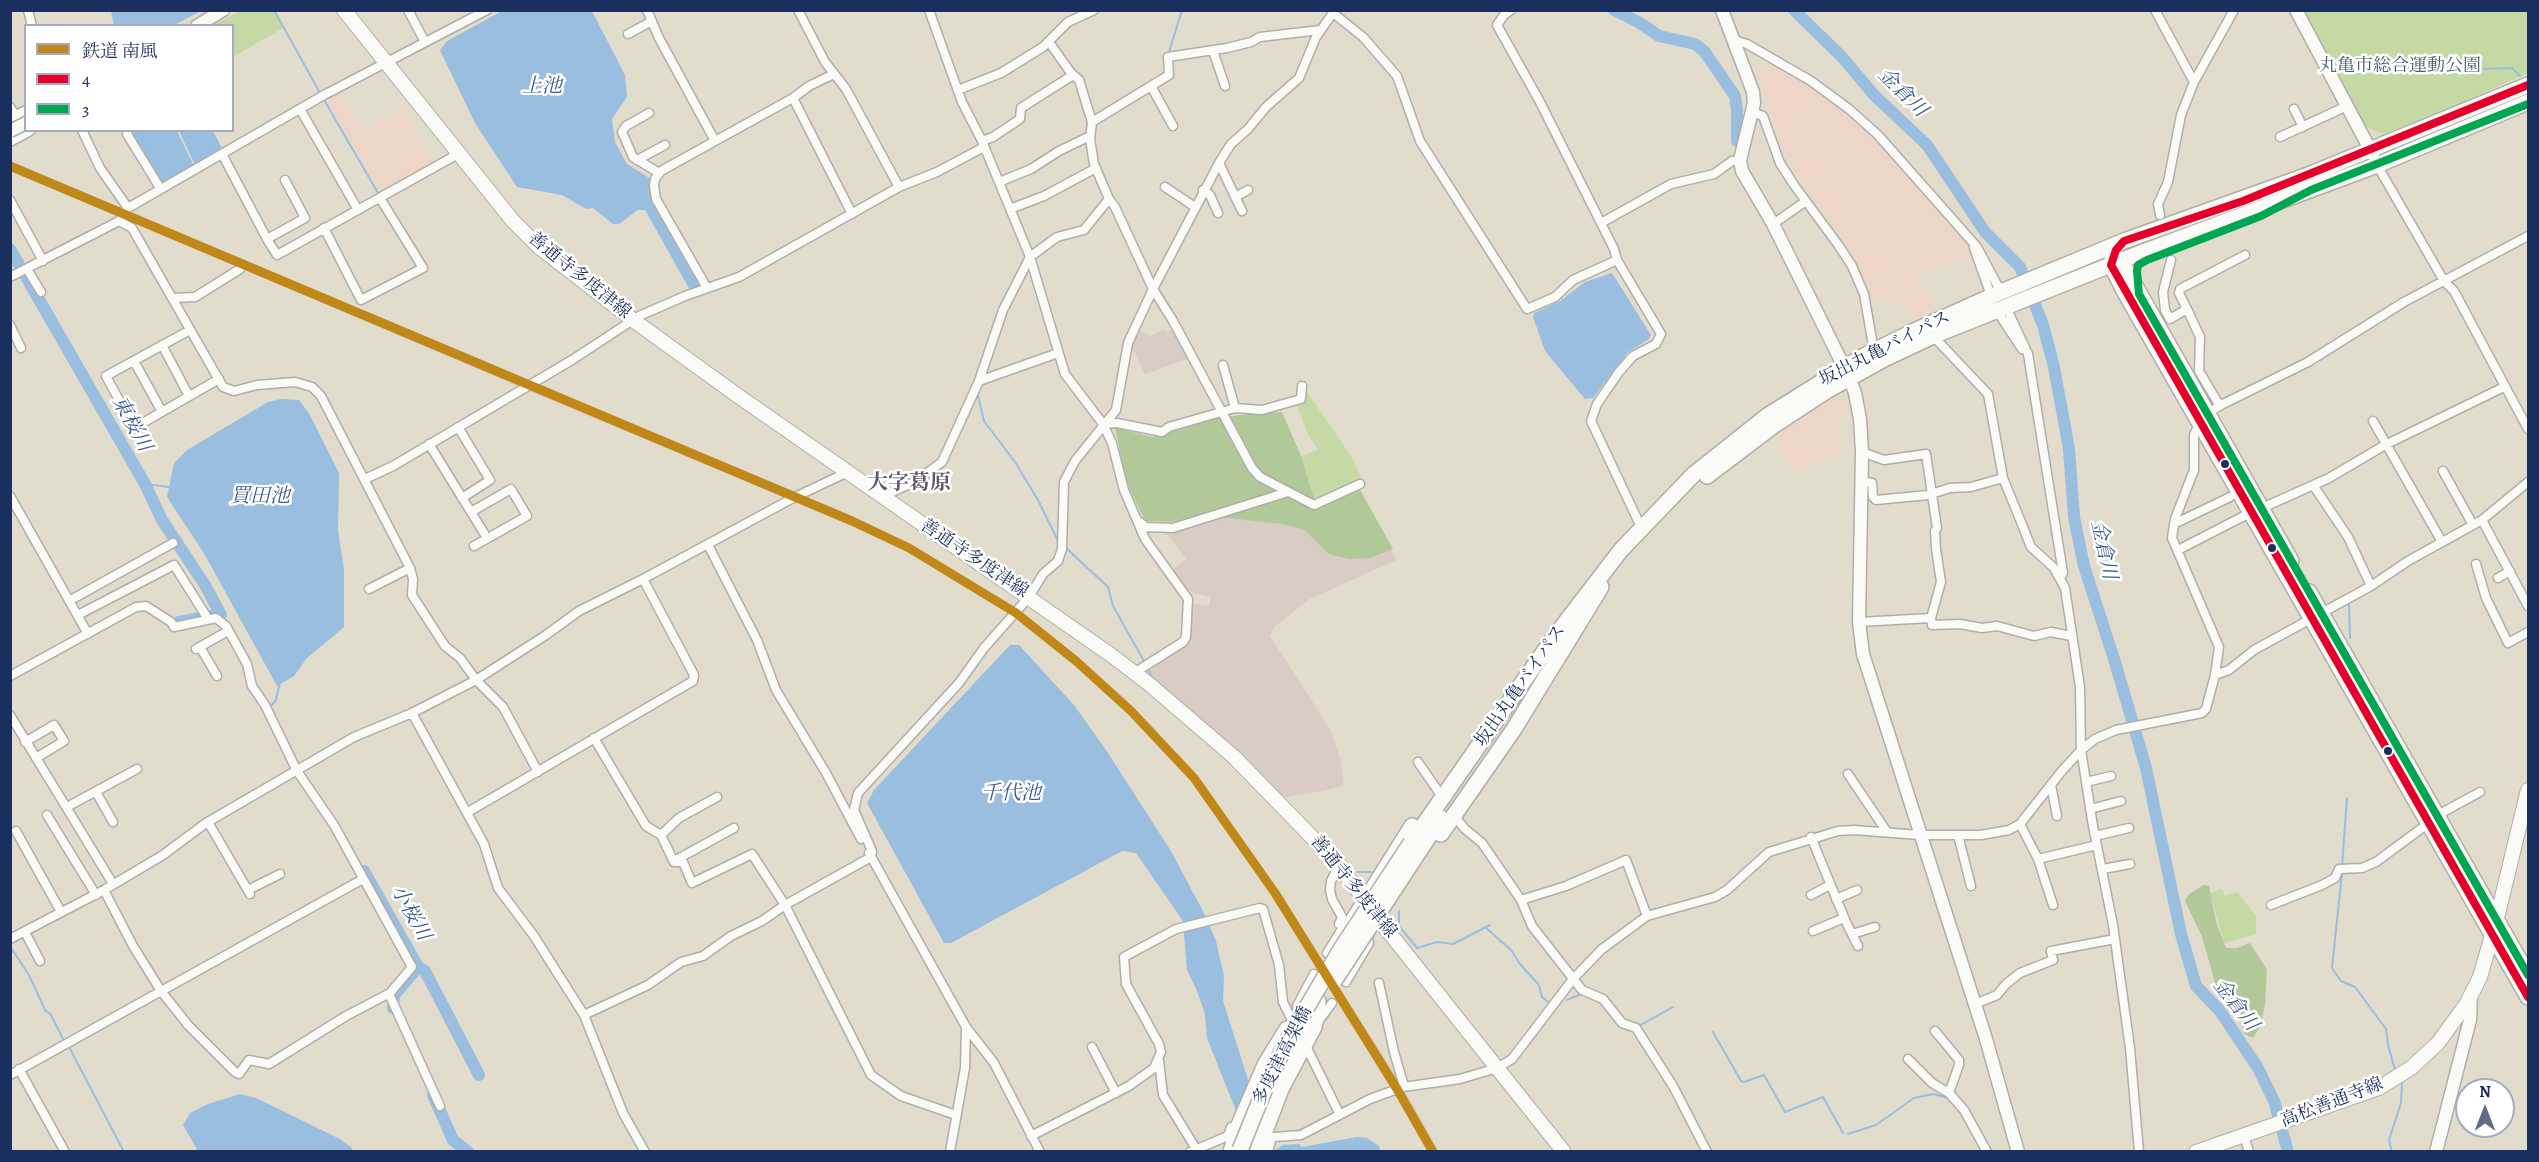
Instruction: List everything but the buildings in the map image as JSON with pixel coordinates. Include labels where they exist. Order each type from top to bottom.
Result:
[{"type":"highway","points":[[2480,106],[2529,81]]},
{"type":"highway","name":"坂出丸亀バイパス","points":[[1415,847],[1555,636],[1621,550],[1694,474],[1767,416],[1847,372],[1933,336],[2004,312],[2066,275],[2112,258],[2171,241],[2311,190],[2480,106],[2529,86]]},
{"type":"highway","name":"坂出丸亀バイパス","points":[[1415,847],[1561,640],[1627,554],[1705,478],[1874,351],[1995,291],[2066,275],[2094,272],[2112,258],[2124,241],[2374,158],[2529,103]]},
{"type":"highway","points":[[2138,265],[2261,216],[2311,190]]},
{"type":"highway","points":[[2133,295],[2138,265],[2145,257],[2171,241]]},
{"type":"highway","points":[[2112,258],[2209,414],[2257,511],[2495,926],[2529,975]]},
{"type":"highway","points":[[2094,272],[2106,273],[2133,295]]},
{"type":"highway","points":[[1603,585],[1514,729],[1380,921],[1367,936],[1351,943],[1344,925],[1540,642],[1582,590],[1621,550]]},
{"type":"highway","points":[[2434,819],[2476,883],[2512,966],[2529,997]]},
{"type":"highway","name":"多度津高架橋","points":[[1240,1151],[1270,1076],[1290,1036],[1341,949],[1415,847]]},
{"type":"highway","points":[[1240,1151],[1238,1127],[1265,1065],[1295,1017],[1322,1002],[1305,1044],[1281,1089],[1265,1145]]},
{"type":"main road","name":"善通寺多度津線","points":[[344,10],[513,221],[540,247],[633,320],[1134,672],[1234,757],[1339,865],[1380,921],[1564,1152]]},
{"type":"main road","name":"高松善通寺線","points":[[2196,1152],[2379,1088],[2411,1068],[2449,1030],[2471,995],[2484,964],[2529,790]]},
{"type":"main road","points":[[2476,883],[2492,889],[2498,888],[2506,880]]},
{"type":"main road","points":[[2484,964],[2499,960],[2512,966]]},
{"type":"street","points":[[200,24],[223,10]]},
{"type":"street","points":[[408,10],[425,42]]},
{"type":"street","points":[[10,277],[119,221],[128,208],[300,109],[487,10]]},
{"type":"street","points":[[647,10],[676,70],[715,141]]},
{"type":"street","points":[[798,10],[834,74],[846,89],[899,187]]},
{"type":"street","points":[[929,10],[958,90],[1030,257],[1065,375],[1103,424],[1112,443],[1124,490],[1145,539],[1185,593],[1188,613],[1186,637],[1183,642],[1134,672]]},
{"type":"street","points":[[958,90],[1001,73],[1048,42],[1068,22],[1094,10]]},
{"type":"street","points":[[1511,10],[1497,25],[1540,102],[1601,223],[1617,260],[1660,334],[1656,344],[1633,356],[1619,372],[1597,404],[1591,421],[1641,527]]},
{"type":"street","points":[[1722,10],[1754,93],[1752,112],[1740,160],[1742,171],[1773,224],[1847,372],[1860,419],[1862,452],[1859,622],[1863,654],[1975,1004],[2018,1152]]},
{"type":"street","points":[[2155,10],[2194,82]]},
{"type":"street","points":[[2160,215],[2158,204],[2168,182],[2181,115],[2194,82],[2234,10]]},
{"type":"street","points":[[2296,10],[2374,158],[2444,281],[2454,291],[2488,351],[2504,387],[2529,429]]},
{"type":"street","points":[[871,857],[872,851],[854,810],[858,793],[959,683],[984,648],[1029,597],[1043,574],[1058,561],[1062,549],[1064,482],[1075,461],[1116,410],[1128,343],[1153,289],[1203,190],[1231,144],[1248,129],[1266,106],[1299,78],[1320,30],[1334,12],[1362,37],[1397,76],[1420,141],[1527,309],[1555,297],[1574,280],[1617,260]]},
{"type":"street","points":[[628,34],[652,21]]},
{"type":"street","points":[[1092,122],[1169,75],[1168,57],[1213,51],[1251,42],[1260,37],[1320,30]]},
{"type":"street","points":[[1734,40],[1747,44],[1801,74],[1849,109],[1878,135],[1973,242],[1995,291]]},
{"type":"street","points":[[1048,42],[1079,80],[1092,122],[1090,136],[1096,168],[1109,200],[1115,207],[1153,289],[1173,321],[1252,468],[1260,477],[1314,505],[1360,484]]},
{"type":"street","points":[[1213,51],[1225,86]]},
{"type":"street","points":[[707,288],[656,200],[654,186],[659,173],[793,98],[809,86],[834,74]]},
{"type":"street","points":[[365,480],[572,360],[633,320],[685,296],[739,277],[899,187],[937,172],[1020,119],[1021,108],[1073,75]]},
{"type":"street","points":[[1151,86],[1170,114],[1173,126]]},
{"type":"street","points":[[793,98],[852,214]]},
{"type":"street","points":[[2280,137],[2347,106]]},
{"type":"street","points":[[300,109],[358,210]]},
{"type":"street","points":[[2294,109],[2302,127]]},
{"type":"street","points":[[1752,112],[1763,116],[1780,162],[1852,266],[1864,294],[1874,351]]},
{"type":"street","points":[[649,113],[623,128],[627,145],[637,160],[659,173]]},
{"type":"street","points":[[10,131],[20,121]]},
{"type":"street","points":[[10,142],[20,121]]},
{"type":"street","points":[[83,132],[100,168],[128,208]]},
{"type":"street","points":[[128,132],[160,189]]},
{"type":"street","points":[[999,182],[1031,169],[1059,151],[1090,136]]},
{"type":"street","points":[[637,160],[665,145]]},
{"type":"street","points":[[222,154],[277,255],[458,154]]},
{"type":"street","points":[[1601,223],[1671,184],[1714,174],[1732,161],[1740,160]]},
{"type":"street","points":[[1219,163],[1242,211]]},
{"type":"street","points":[[1010,209],[1044,196],[1096,168]]},
{"type":"street","points":[[267,238],[305,218],[290,184]]},
{"type":"street","points":[[1165,187],[1195,207]]},
{"type":"street","points":[[1203,190],[1209,195],[1218,213]]},
{"type":"street","points":[[1235,197],[1248,190]]},
{"type":"street","points":[[324,228],[362,300],[423,268],[380,198]]},
{"type":"street","points":[[882,497],[916,481],[942,462],[979,381],[1003,310],[1030,257],[1057,237],[1084,230],[1109,200]]},
{"type":"street","points":[[10,201],[43,261]]},
{"type":"street","points":[[1773,224],[1806,201]]},
{"type":"street","points":[[119,221],[132,228],[223,387],[234,391],[282,382],[312,387],[321,396],[410,567],[413,579],[412,595],[421,611],[445,646],[460,658],[476,680],[508,714],[538,772]]},
{"type":"street","points":[[1159,1060],[1163,1095],[1195,1151],[1228,1136],[1232,1125],[1265,1145],[1301,1135],[1370,1099],[1404,1086],[1460,1079],[1497,1068],[1512,1059],[1573,979],[1602,949],[1647,916],[1715,897],[1736,883],[1769,852],[1811,837],[1838,831],[1958,835],[1995,833],[2020,824],[2081,750],[2095,739],[2116,730],[2202,713],[2206,710],[2219,655],[2216,638],[2172,538],[2174,525],[2194,470],[2194,435],[2209,414],[2308,362],[2386,313],[2529,236]]},
{"type":"street","points":[[2209,414],[2199,371],[2200,337],[2179,293],[2180,289],[2245,255]]},
{"type":"street","points":[[2171,260],[2163,292],[2165,310],[2170,319],[2187,309]]},
{"type":"street","points":[[172,298],[195,297],[240,269]]},
{"type":"street","points":[[25,270],[41,292]]},
{"type":"street","points":[[2004,312],[2028,354],[2063,573],[2060,578]]},
{"type":"street","points":[[10,325],[21,348]]},
{"type":"street","points":[[190,330],[106,376],[134,428],[219,379]]},
{"type":"street","points":[[1933,336],[1989,394],[2003,478],[2031,547],[2054,568],[2066,588],[2080,687],[2081,750],[2115,939],[2130,1048],[2139,1152]]},
{"type":"street","points":[[162,345],[189,396]]},
{"type":"street","points":[[979,381],[1058,353]]},
{"type":"street","points":[[134,361],[162,412]]},
{"type":"street","points":[[1224,365],[1235,408]]},
{"type":"street","points":[[1103,424],[1118,423],[1162,432],[1169,427],[1235,408],[1262,410],[1301,399],[1302,386]]},
{"type":"street","points":[[2178,550],[2313,485],[2385,445],[2504,387]]},
{"type":"street","points":[[2373,421],[2442,542]]},
{"type":"street","points":[[458,427],[490,480],[462,498]]},
{"type":"street","points":[[429,444],[487,538]]},
{"type":"street","points":[[1862,452],[1884,460],[1926,454],[1941,582],[1931,618],[1932,625],[1960,624],[1982,628],[1997,626],[2034,636],[2051,632],[2071,636]]},
{"type":"street","points":[[2443,471],[2473,525]]},
{"type":"street","points":[[10,939],[100,892],[163,855],[208,822],[354,737],[412,713],[476,680],[579,611],[708,545],[795,497],[848,472]]},
{"type":"street","points":[[1861,481],[1872,483],[1873,497],[1876,500],[1932,493],[1950,488],[1971,487],[2003,478]]},
{"type":"street","points":[[2215,675],[2229,670],[2254,650],[2318,617],[2482,520],[2529,482]]},
{"type":"street","points":[[2313,485],[2348,537],[2372,586]]},
{"type":"street","points":[[471,512],[511,489],[527,516],[474,546]]},
{"type":"street","points":[[1137,521],[1146,527],[1173,528],[1288,492]]},
{"type":"street","points":[[10,496],[88,634]]},
{"type":"street","points":[[2174,525],[2230,497]]},
{"type":"street","points":[[2482,520],[2529,606]]},
{"type":"street","points":[[69,601],[173,543]]},
{"type":"street","points":[[708,545],[757,640],[776,690],[826,773],[966,1027],[994,1064],[1040,1152]]},
{"type":"street","points":[[2476,564],[2487,598],[2508,643],[2529,632]]},
{"type":"street","points":[[78,615],[174,565],[207,617]]},
{"type":"street","points":[[369,589],[386,584],[410,567]]},
{"type":"street","points":[[2498,578],[2510,571]]},
{"type":"street","points":[[468,812],[693,681],[694,675],[643,579]]},
{"type":"street","points":[[10,676],[136,607],[146,606],[172,624],[207,617],[216,618],[228,631],[247,664],[252,686],[265,705],[297,771],[334,825],[412,967],[391,997],[346,1016],[268,1064],[249,1060],[239,1074],[188,1025],[161,992],[100,892],[73,864],[53,831],[47,815]]},
{"type":"street","points":[[1859,622],[1931,618]]},
{"type":"street","points":[[217,676],[198,648],[228,631]]},
{"type":"street","points":[[412,713],[484,844],[498,888],[534,936],[584,1015],[623,1113],[645,1152]]},
{"type":"street","points":[[10,715],[112,884]]},
{"type":"street","points":[[26,742],[54,725],[64,741],[36,758]]},
{"type":"street","points":[[594,738],[646,826],[661,835],[674,862]]},
{"type":"street","points":[[1418,762],[1438,790]]},
{"type":"street","points":[[67,807],[137,769]]},
{"type":"street","points":[[1848,774],[1887,832]]},
{"type":"street","points":[[2086,782],[2111,776]]},
{"type":"street","points":[[2052,785],[2057,816]]},
{"type":"street","points":[[96,792],[112,822]]},
{"type":"street","points":[[2271,905],[2335,878],[2342,868],[2362,868],[2376,862],[2434,819],[2480,792]]},
{"type":"street","points":[[661,835],[679,818],[717,797]]},
{"type":"street","points":[[2090,809],[2121,801]]},
{"type":"street","points":[[1453,814],[1482,843],[1521,900],[1532,926],[1582,990],[1603,999],[1622,1023],[1636,1028],[1673,1086],[1707,1152]]},
{"type":"street","points":[[208,822],[249,892],[280,874]]},
{"type":"street","points":[[2020,824],[2038,859],[2053,905]]},
{"type":"street","points":[[674,862],[734,828]]},
{"type":"street","points":[[2038,859],[2129,828]]},
{"type":"street","points":[[16,831],[62,912]]},
{"type":"street","points":[[1958,835],[1971,886]]},
{"type":"street","points":[[1811,837],[1858,946]]},
{"type":"street","points":[[674,862],[683,862],[692,883],[752,854],[785,905],[871,1075],[901,1096],[956,1115]]},
{"type":"street","points":[[584,1015],[648,985],[681,962],[703,957],[730,936],[762,921],[785,905],[871,857]]},
{"type":"street","points":[[1521,900],[1566,886],[1626,860],[1647,916]]},
{"type":"street","points":[[2103,869],[2130,864]]},
{"type":"street","points":[[1327,953],[1344,926],[1330,890],[1331,881],[1339,865]]},
{"type":"street","points":[[10,1075],[161,992],[197,969],[363,879]]},
{"type":"street","points":[[1811,895],[1830,885]]},
{"type":"street","points":[[1836,899],[1857,890]]},
{"type":"street","points":[[1032,1136],[1116,1093],[1154,1068],[1159,1060],[1160,1044],[1126,984],[1124,957],[1182,926],[1260,908],[1263,909],[1279,965],[1283,1002],[1295,1017],[1305,1044],[1340,1115]]},
{"type":"street","points":[[1813,931],[1844,918]]},
{"type":"street","points":[[1344,925],[1367,936],[1369,943],[1346,982]]},
{"type":"street","points":[[1852,934],[1875,927]]},
{"type":"street","points":[[25,932],[40,961]]},
{"type":"street","points":[[1975,1004],[1997,995],[2020,973],[2053,960],[2051,951],[2115,939]]},
{"type":"street","points":[[1295,1017],[1297,1006],[1314,974]]},
{"type":"street","points":[[1379,983],[1404,1086]]},
{"type":"street","points":[[2436,1152],[2465,1039],[2472,1006],[2471,995]]},
{"type":"street","points":[[391,997],[440,1106]]},
{"type":"street","points":[[1295,1017],[1314,1024]]},
{"type":"street","points":[[950,1152],[965,1068],[966,1027]]},
{"type":"street","points":[[2449,1030],[2459,1028],[2465,1039]]},
{"type":"street","points":[[1935,1031],[1959,1060],[1949,1093]]},
{"type":"street","points":[[1092,1047],[1116,1093]]},
{"type":"street","points":[[1908,1059],[1932,1083],[1949,1093],[1971,1120],[1988,1152]]},
{"type":"street","points":[[19,1069],[65,1152]]},
{"type":"street","points":[[2245,1135],[2249,1152]]},
{"type":"shaded area","points":[[1772,64],[1799,75],[1834,100],[1876,136],[1970,243],[1973,256],[1914,274],[1936,309],[1914,319],[1900,306],[1872,295],[1849,247],[1797,176],[1781,143],[1756,70]]},
{"type":"shaded area","points":[[339,91],[363,132],[400,109],[406,100],[411,105],[403,113],[435,164],[381,194],[325,97]]},
{"type":"shaded area","points":[[11,163],[855,518],[912,545],[1019,609],[1135,709],[1197,777],[1278,891],[1403,1087],[1439,1151],[1428,1151],[1273,896],[1191,780],[1129,714],[1074,664],[1013,616],[959,580],[908,552],[850,525],[122,218],[11,169]]},
{"type":"shaded area","points":[[1138,329],[1150,336],[1164,329],[1166,332],[1173,329],[1190,358],[1145,374],[1131,344]]},
{"type":"shaded area","points":[[1833,397],[1852,404],[1853,416],[1843,412],[1838,421],[1840,458],[1835,453],[1794,473],[1777,433]]},
{"type":"shaded area","points":[[1360,489],[1396,560],[1310,599],[1274,627],[1270,636],[1330,729],[1340,758],[1344,785],[1287,797],[1282,795],[1280,798],[1140,672],[1185,644],[1190,603],[1209,606],[1211,597],[1186,591],[1172,570],[1186,559],[1164,530],[1202,524],[1288,495]]},
{"type":"green space","points":[[274,10],[283,28],[234,56],[234,24],[216,24],[240,11]]},
{"type":"green space","name":"丸亀市総合運動公園","points":[[2304,11],[2528,11],[2528,73],[2455,106],[2384,134],[2365,126]]},
{"type":"green space","points":[[1305,389],[1351,456],[1362,480],[1315,502],[1301,456],[1318,450],[1308,434],[1297,406],[1303,399]]},
{"type":"green space","points":[[1282,412],[1301,456],[1315,502],[1359,488],[1393,549],[1370,558],[1349,559],[1329,554],[1303,529],[1282,524],[1210,516],[1179,522],[1145,521],[1127,483],[1115,428],[1153,437],[1219,418]]},
{"type":"green space","points":[[2203,885],[2209,886],[2216,922],[2226,948],[2237,948],[2250,943],[2267,970],[2265,1005],[2260,1027],[2253,1038],[2244,1034],[2239,1016],[2219,996],[2202,937],[2185,901],[2188,895]]},
{"type":"green space","points":[[2222,889],[2225,896],[2237,892],[2256,916],[2256,934],[2224,943],[2210,893]]},
{"type":"water","points":[[111,10],[201,11],[176,24],[114,24]]},
{"type":"water","name":"上池","points":[[502,11],[592,11],[625,75],[627,97],[612,119],[615,142],[627,164],[651,179],[654,203],[700,286],[690,290],[645,210],[638,210],[619,224],[613,224],[593,208],[586,209],[562,195],[517,187],[475,123],[440,50],[447,41]]},
{"type":"water","points":[[134,132],[177,132],[194,166],[160,183],[133,136]]},
{"type":"water","points":[[179,132],[214,132],[223,150],[195,165]]},
{"type":"water","points":[[1612,273],[1651,335],[1649,339],[1628,352],[1593,398],[1585,399],[1545,351],[1533,317],[1534,313],[1560,301],[1585,282]]},
{"type":"water","name":"買田池","points":[[281,399],[299,400],[310,415],[339,473],[338,530],[344,570],[344,627],[307,658],[294,676],[277,686],[205,555],[167,497],[174,463],[187,450],[268,402]]},
{"type":"water","name":"千代池","points":[[1010,645],[1019,645],[1074,705],[1171,851],[1205,915],[1216,941],[1224,976],[1223,1001],[1249,1083],[1236,1111],[1207,1038],[1205,1014],[1187,970],[1183,921],[1136,853],[1122,851],[951,943],[944,943],[867,803],[874,790]]},
{"type":"water","points":[[240,1094],[256,1098],[340,1139],[352,1148],[352,1151],[198,1151],[183,1125],[190,1113],[208,1104]]},
{"type":"water","points":[[1357,1137],[1367,1138],[1379,1146],[1380,1151],[1272,1152],[1283,1145],[1299,1144],[1302,1147]]},
{"type":"waterway","points":[[274,10],[320,93]]},
{"type":"waterway","points":[[1169,52],[1182,10]]},
{"type":"waterway","points":[[1614,10],[1659,36],[1695,44],[1704,51],[1735,96],[1737,141]]},
{"type":"waterway","name":"金倉川","points":[[1794,10],[1842,57],[1874,95],[1927,145],[1985,232],[2020,267],[2043,325],[2054,367],[2069,449],[2074,517],[2084,566],[2146,768],[2181,934],[2196,986],[2220,1011],[2258,1068],[2274,1101],[2288,1152]]},
{"type":"waterway","points":[[2479,69],[2512,68],[2520,76]]},
{"type":"waterway","points":[[323,98],[378,193]]},
{"type":"waterway","name":"東桜川","points":[[10,249],[145,484],[162,520],[205,585],[221,615]]},
{"type":"waterway","points":[[1003,302],[1009,288]]},
{"type":"waterway","points":[[977,392],[984,421],[1015,462],[1038,500],[1058,541]]},
{"type":"waterway","points":[[145,484],[169,487]]},
{"type":"waterway","points":[[1067,549],[1108,587],[1113,606],[1145,663]]},
{"type":"waterway","points":[[2349,604],[2350,638]]},
{"type":"waterway","name":"小桜川","points":[[179,622],[218,615]]},
{"type":"waterway","points":[[1147,667],[1154,681]]},
{"type":"waterway","points":[[270,707],[276,700],[280,682]]},
{"type":"waterway","points":[[1274,789],[1281,795]]},
{"type":"waterway","points":[[2342,867],[2347,798]]},
{"type":"waterway","name":"小桜川","points":[[364,871],[418,967],[425,971],[479,1075]]},
{"type":"waterway","points":[[1357,872],[1371,872]]},
{"type":"waterway","points":[[2342,873],[2332,968],[2341,981],[2355,987],[2386,1029],[2395,1070]]},
{"type":"waterway","points":[[1399,911],[1399,926],[1417,948],[1437,942],[1453,944],[1490,925]]},
{"type":"waterway","points":[[1486,928],[1511,950],[1539,985],[1542,997],[1551,1004]]},
{"type":"waterway","points":[[10,946],[30,977],[45,1010],[51,1015],[64,1041]]},
{"type":"waterway","points":[[393,1008],[394,995],[418,967]]},
{"type":"waterway","points":[[1567,1000],[1581,994]]},
{"type":"waterway","points":[[1639,1026],[1673,1007]]},
{"type":"waterway","points":[[1713,1032],[1741,1081],[1764,1075],[1785,1112],[1823,1097],[1843,1133]]},
{"type":"waterway","points":[[68,1045],[124,1152]]},
{"type":"waterway","points":[[2392,1152],[2389,1140],[2401,1103],[2402,1082]]},
{"type":"waterway","points":[[1848,1134],[1876,1125],[1914,1098],[1933,1094],[1948,1098]]},
{"type":"waterway","points":[[433,1095],[453,1140],[468,1152]]},
{"type":"tunnel","points":[[2162,224],[2171,260]]},
{"type":"rail line","name":"南風","points":[[10,166],[852,521],[909,548],[1016,613],[1076,661],[1131,711],[1194,778],[1275,893],[1397,1089],[1433,1152]]},
{"type":"transit line","name":"4","points":[[2528,85],[2243,201],[2124,241],[2116,250],[2111,265],[2528,997]]},
{"type":"transit line","name":"3","points":[[2528,104],[2311,190],[2261,216],[2147,260],[2138,265],[2137,271],[2139,294],[2528,975]]},
{"type":"district","name":"大字葛原","points":[[909,484]]}]
